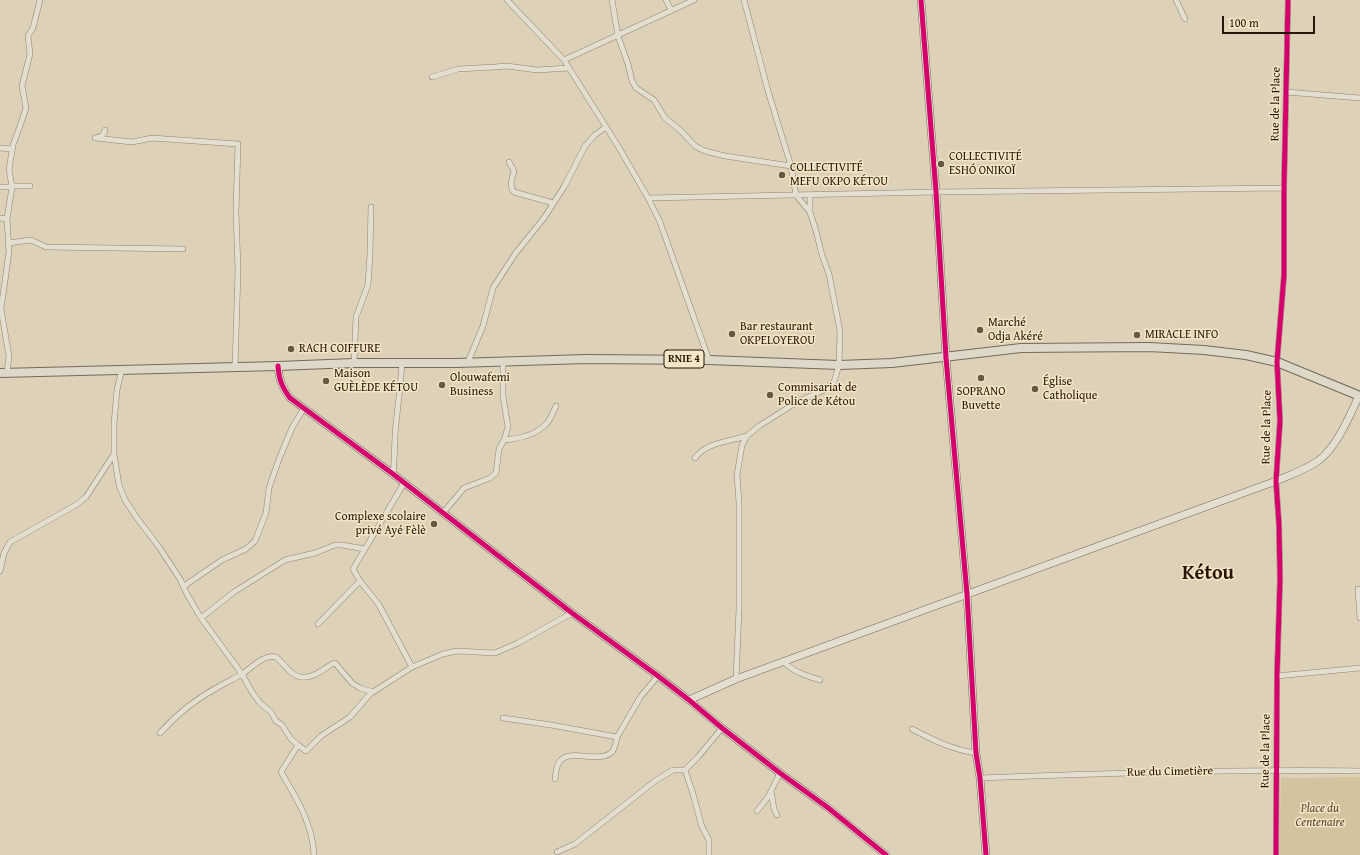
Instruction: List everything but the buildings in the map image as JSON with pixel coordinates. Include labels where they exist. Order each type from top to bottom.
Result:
[{"type":"main road","name":"RNIE 4","points":[[3,373],[354,363],[503,362],[586,359],[709,360],[840,365],[892,363],[946,358],[1021,348],[1149,347],[1204,350],[1246,355],[1277,362],[1360,396]]},
{"type":"street","points":[[3,373],[9,356],[0,309],[8,265],[7,219],[12,187],[9,169],[11,149],[26,108],[22,86],[30,54],[28,36],[32,28],[40,0]]},
{"type":"street","points":[[507,0],[564,60],[648,198],[660,222],[709,360]]},
{"type":"street","points":[[612,0],[618,36],[628,64],[632,81],[636,88],[654,100],[665,118],[680,130],[695,146],[705,152],[791,166]]},
{"type":"street","points":[[666,0],[671,10]]},
{"type":"street","points":[[564,60],[694,0]]},
{"type":"street","points":[[744,0],[768,91],[791,166],[796,195],[810,212]]},
{"type":"street","points":[[921,0],[936,192],[946,358],[968,594],[976,753],[980,778],[986,855]]},
{"type":"street","points":[[1176,0],[1185,19]]},
{"type":"street","name":"Rue de la Place","points":[[1276,855],[1277,676],[1280,579],[1279,525],[1276,481],[1280,421],[1277,362],[1284,276],[1284,188],[1288,0]]},
{"type":"street","points":[[432,77],[464,68],[495,66],[537,70],[568,68]]},
{"type":"street","points":[[1286,92],[1360,98]]},
{"type":"street","points":[[468,362],[483,326],[493,288],[515,254],[544,218],[552,203],[564,187],[586,146],[595,135],[606,127]]},
{"type":"street","points":[[105,130],[105,133],[101,137],[94,138],[132,142],[152,138],[238,144],[236,211],[238,271],[235,367]]},
{"type":"street","points":[[0,148],[11,149]]},
{"type":"street","points":[[509,162],[514,171],[511,185],[514,192],[552,203]]},
{"type":"street","points":[[0,187],[30,186]]},
{"type":"street","points":[[648,198],[936,192],[1284,188]]},
{"type":"street","points":[[736,679],[739,609],[739,502],[737,475],[742,445],[747,436],[759,426],[797,402],[822,391],[834,382],[840,365],[840,331],[834,296],[829,274],[810,212],[810,195]]},
{"type":"street","points":[[354,363],[356,318],[358,308],[368,285],[371,207]]},
{"type":"street","points":[[0,218],[7,219]]},
{"type":"street","points":[[8,243],[31,240],[46,247],[183,249]]},
{"type":"street","points":[[393,474],[402,362]]},
{"type":"street","points":[[443,513],[464,488],[490,478],[496,473],[499,449],[504,440],[508,427],[503,396],[503,362]]},
{"type":"street","points":[[278,366],[279,379],[282,388],[290,398],[393,474],[572,613],[658,676],[780,773],[827,806],[886,855]]},
{"type":"street","points":[[122,369],[117,390],[114,417],[114,454],[119,485],[125,500],[159,548],[184,586],[201,618],[242,674],[252,692],[260,703],[271,712],[276,721],[282,724],[291,739],[306,751],[321,736],[350,716],[373,692],[412,667],[443,654],[457,651],[495,653],[518,643],[572,613]]},
{"type":"street","points":[[689,700],[736,679],[783,661],[1276,481],[1307,467],[1319,460],[1324,455],[1342,430],[1360,396]]},
{"type":"street","points":[[504,440],[513,439],[535,432],[546,425],[556,406]]},
{"type":"street","points":[[184,586],[222,560],[246,549],[255,541],[266,513],[269,488],[278,459],[292,428],[304,408]]},
{"type":"street","points":[[695,458],[698,454],[713,445],[747,436]]},
{"type":"street","points":[[0,571],[4,553],[10,542],[76,505],[86,496],[114,454]]},
{"type":"street","points":[[404,483],[353,569],[360,581],[379,605],[412,667]]},
{"type":"street","points":[[201,618],[234,592],[285,560],[315,553],[336,545],[365,549]]},
{"type":"street","points":[[318,624],[360,581]]},
{"type":"street","points":[[1358,589],[1360,618]]},
{"type":"street","points":[[160,733],[170,722],[194,702],[219,686],[242,674],[267,657],[272,656],[276,657],[292,673],[298,676],[306,677],[313,676],[335,663],[352,683],[360,688],[373,692]]},
{"type":"street","points":[[783,661],[788,667],[801,674],[820,680]]},
{"type":"street","points":[[1277,676],[1360,668]]},
{"type":"street","points":[[555,779],[558,763],[563,758],[575,756],[604,756],[613,751],[618,737],[641,696],[658,676]]},
{"type":"street","points":[[503,718],[618,737]]},
{"type":"street","points":[[557,852],[575,844],[655,781],[673,770],[685,770],[698,758],[722,728]]},
{"type":"street","points":[[912,730],[960,751],[976,753]]},
{"type":"street","points":[[298,745],[281,772],[297,798],[308,827],[314,855]]},
{"type":"street","points":[[685,770],[702,827],[708,840],[709,855]]},
{"type":"street","name":"Rue du Cimetière","points":[[980,778],[1135,772],[1276,770],[1360,771]]},
{"type":"street","points":[[757,811],[766,800],[780,773]]},
{"type":"street","points":[[771,790],[774,808],[777,815]]},
{"type":"green space","name":"Place du Centenaire","points":[[1360,777],[1360,855],[1279,855],[1281,778]]},
{"type":"cycle path","points":[[921,0],[936,192],[946,358],[967,594],[976,753],[980,778],[986,855]]},
{"type":"cycle path","points":[[1276,855],[1277,676],[1280,579],[1279,525],[1276,481],[1280,421],[1277,362],[1284,275],[1284,188],[1288,0]]},
{"type":"cycle path","points":[[278,366],[281,383],[290,398],[393,474],[572,613],[658,676],[722,728],[827,807],[886,855]]},
{"type":"place","name":"COLLECTIVITÉ ESHÓ ONIKOÏ","points":[[941,164]]},
{"type":"place","name":"COLLECTIVITÉ MEFU OKPO KÉTOU","points":[[782,175]]},
{"type":"place","name":"Marché Odja Akéré","points":[[980,330]]},
{"type":"place","name":"Bar restaurant OKPELOYEROU","points":[[732,334]]},
{"type":"place","name":"MIRACLE INFO","points":[[1137,335]]},
{"type":"place","name":"RACH COIFFURE","points":[[291,349]]},
{"type":"place","name":"SOPRANO Buvette","points":[[981,378]]},
{"type":"place","name":"Maison GUÈLÈDE KÉTOU","points":[[326,381]]},
{"type":"place","name":"Olouwafemi Business","points":[[442,385]]},
{"type":"place","name":"Église Catholique","points":[[1035,389]]},
{"type":"place","name":"Commisariat de Police de Kétou","points":[[770,395]]},
{"type":"place","name":"Complexe scolaire privé Ayé Fèlè","points":[[434,524]]},
{"type":"district","name":"Kétou","points":[[1208,574]]}]
